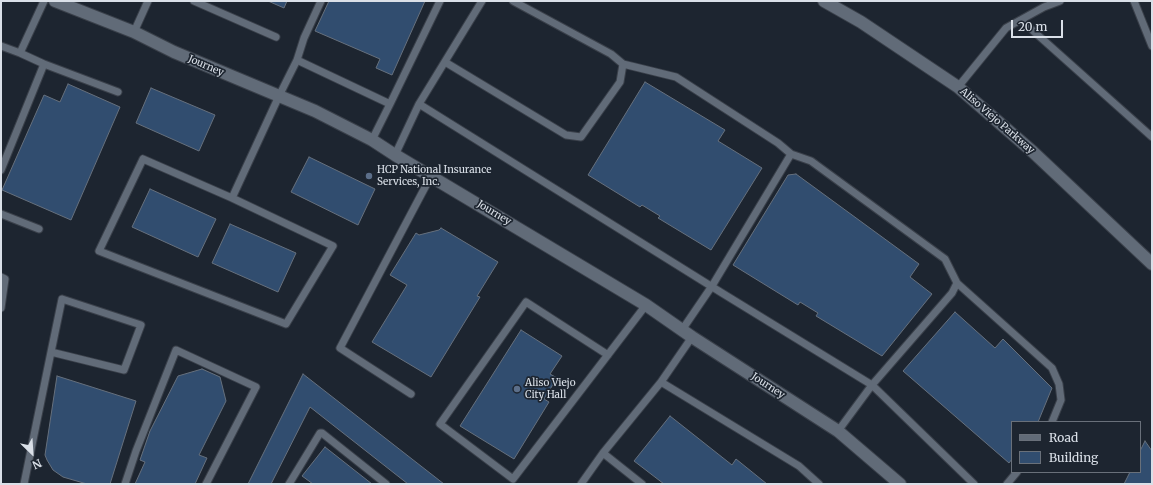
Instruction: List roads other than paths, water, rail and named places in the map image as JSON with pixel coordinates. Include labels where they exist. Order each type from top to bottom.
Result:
[{"type":"street","name":"Journey","points":[[55,1],[134,32],[174,52],[315,112],[372,140],[646,305],[692,337],[838,431],[900,484]]},
{"type":"street","name":"Aliso Viejo Parkway","points":[[824,1],[861,22],[958,87],[1033,152],[1152,264]]},
{"type":"lane","points":[[20,53],[44,1]]},
{"type":"lane","points":[[134,32],[148,1]]},
{"type":"lane","points":[[194,1],[276,37]]},
{"type":"lane","points":[[232,198],[278,96],[297,60],[304,38],[321,1]]},
{"type":"lane","points":[[372,140],[440,1]]},
{"type":"lane","points":[[395,155],[419,104],[482,1]]},
{"type":"lane","points":[[513,1],[611,54],[622,64],[676,77],[791,154],[811,161],[945,259],[957,283],[1052,368],[1059,384],[1061,400],[1052,421]]},
{"type":"lane","points":[[958,87],[1006,28],[1044,7],[1060,1]]},
{"type":"lane","points":[[1134,1],[1152,46]]},
{"type":"lane","points":[[1021,20],[1152,137]]},
{"type":"lane","points":[[1,46],[118,92]]},
{"type":"lane","points":[[297,60],[390,104]]},
{"type":"lane","points":[[445,62],[566,135],[581,137],[620,82],[622,64]]},
{"type":"lane","points":[[1,170],[44,64]]},
{"type":"lane","points":[[419,104],[872,385],[974,484]]},
{"type":"lane","points":[[682,330],[712,286],[791,154]]},
{"type":"lane","points":[[143,159],[232,198],[333,246],[286,324],[99,251],[143,159]]},
{"type":"lane","points":[[411,394],[340,348],[431,176]]},
{"type":"lane","points":[[1,214],[39,229]]},
{"type":"lane","points":[[1,277],[5,279],[1,308]]},
{"type":"lane","points":[[838,431],[872,385],[952,294],[957,283]]},
{"type":"lane","points":[[24,484],[51,352],[62,299],[141,325],[124,370],[51,352]]},
{"type":"lane","points":[[608,355],[526,302],[440,424],[513,479],[608,355],[646,305]]},
{"type":"lane","points":[[581,484],[603,453],[661,382],[692,337]]},
{"type":"lane","points":[[124,484],[176,350],[256,387],[206,484]]},
{"type":"lane","points":[[661,382],[799,466],[819,484]]},
{"type":"lane","points":[[289,484],[320,433],[322,433],[386,484]]},
{"type":"lane","points":[[603,453],[642,484]]},
{"type":"lane","points":[[1007,484],[1016,473]]},
{"type":"place","name":"HCP National Insurance Services, Inc.","points":[[369,176]]},
{"type":"place","name":"Aliso Viejo City Hall","points":[[517,389]]}]
